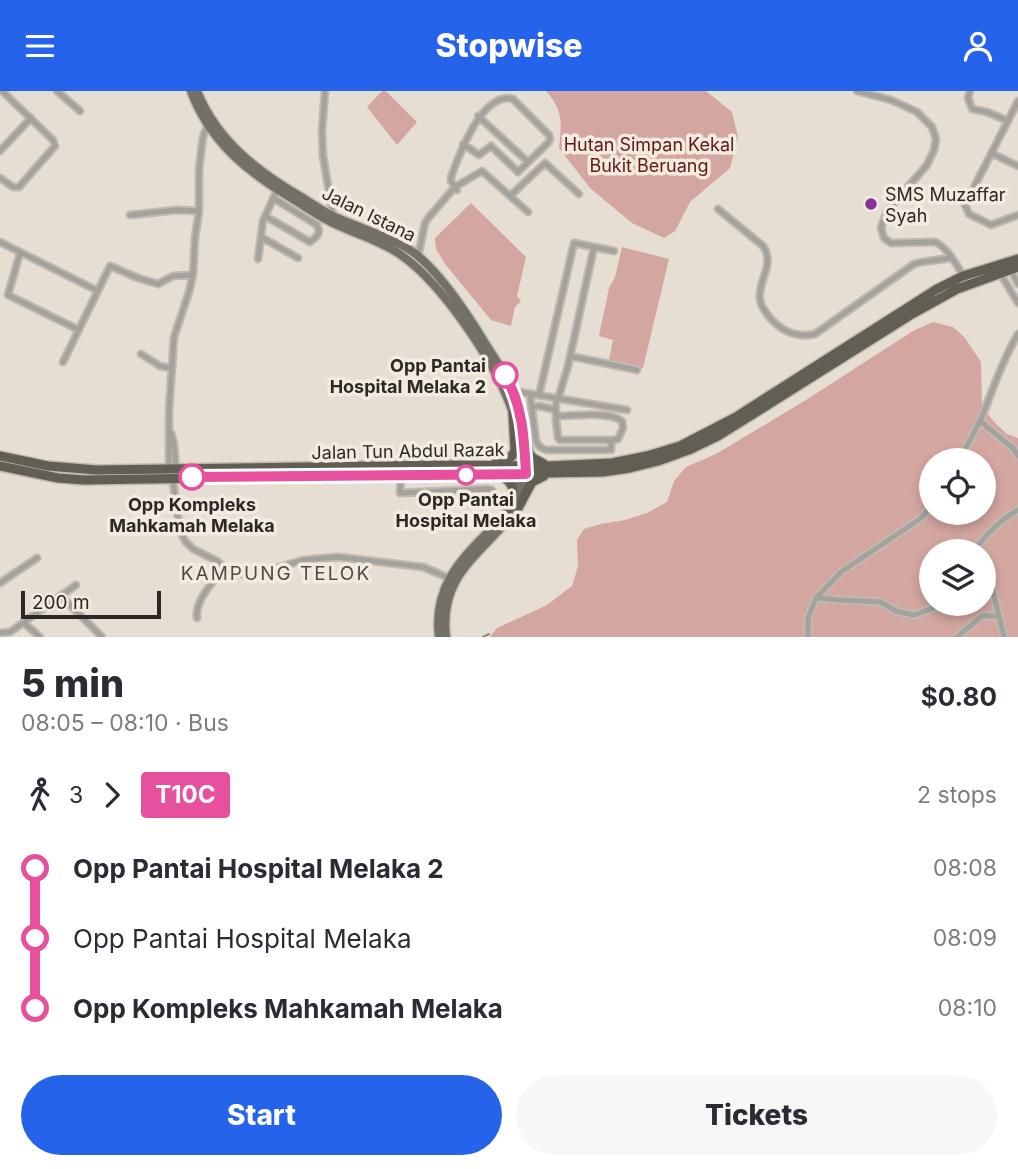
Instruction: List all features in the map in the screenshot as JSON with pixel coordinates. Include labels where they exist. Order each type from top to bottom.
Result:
[{"type":"highway","name":"Jalan Tun Abdul Razak","points":[[0,465],[58,478],[84,480],[442,465],[551,469],[612,463],[647,456],[680,446],[736,417],[937,289],[1012,266],[1018,259]]},
{"type":"highway","points":[[514,509],[532,482],[551,469],[529,453],[517,415]]},
{"type":"highway","points":[[442,465],[510,458],[515,450],[517,415]]},
{"type":"highway","name":"Jalan Tun Abdul Razak","points":[[0,456],[48,466],[173,475],[401,476],[498,474],[523,470]]},
{"type":"highway","points":[[498,474],[513,486],[514,509]]},
{"type":"main road","name":"Jalan Istana","points":[[191,91],[211,125],[238,161],[275,194],[332,219],[403,256],[437,289],[490,364],[517,415]]},
{"type":"main road","name":"Jalan Istana","points":[[197,91],[211,125],[252,165],[332,219],[395,242],[418,257],[444,285],[477,330],[514,391],[523,470]]},
{"type":"main road","points":[[381,244],[411,257],[418,257],[419,264],[429,274],[437,289]]},
{"type":"main road","points":[[446,637],[446,608],[454,581],[514,509],[524,491],[523,470]]},
{"type":"main road","points":[[439,637],[438,607],[449,578],[462,559],[514,509]]},
{"type":"street","points":[[57,91],[80,110]]},
{"type":"street","points":[[325,91],[323,156],[332,219]]},
{"type":"street","points":[[857,91],[891,100],[917,112],[932,127],[936,139],[927,165],[887,211],[881,228],[884,238],[891,243],[935,242],[943,246],[966,280]]},
{"type":"street","points":[[970,91],[968,98],[972,109],[988,112],[1008,121]]},
{"type":"street","points":[[0,178],[13,187],[19,187],[55,145],[54,140],[2,93]]},
{"type":"street","points":[[458,187],[451,177],[463,144],[478,116],[496,100],[506,97],[513,99],[550,139],[519,171],[491,146],[479,155],[463,144]]},
{"type":"street","points":[[1018,100],[965,205],[969,214],[991,225],[1018,215]]},
{"type":"street","points":[[478,116],[528,162]]},
{"type":"street","points":[[0,151],[31,118]]},
{"type":"street","points":[[211,125],[203,137],[200,159],[200,211],[193,275],[174,337],[171,367],[169,427],[180,531],[185,541],[193,549],[224,567],[247,575],[304,560],[338,557],[423,567],[449,578]]},
{"type":"street","points":[[991,153],[1018,166]]},
{"type":"street","points":[[510,196],[545,163],[579,194]]},
{"type":"street","points":[[418,257],[425,230],[432,219],[458,187],[482,171],[528,212]]},
{"type":"street","points":[[258,259],[265,216],[275,194],[320,229],[310,242],[265,216]]},
{"type":"street","points":[[718,209],[766,251],[767,264],[760,300],[774,322],[790,334],[815,334],[914,264],[951,258]]},
{"type":"street","points":[[130,215],[177,210],[200,211]]},
{"type":"street","points":[[261,236],[298,258]]},
{"type":"street","points":[[0,242],[98,291]]},
{"type":"street","points":[[538,395],[574,243],[614,251]]},
{"type":"street","points":[[560,450],[556,420],[557,399],[570,356],[594,247]]},
{"type":"street","points":[[20,253],[8,295],[79,330]]},
{"type":"street","points":[[63,362],[110,266],[158,284],[173,276],[193,275]]},
{"type":"street","points":[[1012,266],[1018,283]]},
{"type":"street","points":[[998,269],[1018,303]]},
{"type":"street","points":[[965,448],[980,421],[1008,350],[1018,334]]},
{"type":"street","points":[[141,353],[160,366],[171,367]]},
{"type":"street","points":[[570,356],[637,370]]},
{"type":"street","points":[[514,391],[627,410]]},
{"type":"street","points":[[530,394],[536,441],[540,447],[546,450],[611,450],[611,440]]},
{"type":"street","points":[[531,408],[539,406],[556,412],[620,418],[623,428],[618,439],[560,440]]},
{"type":"street","points":[[980,421],[1014,449],[1018,456]]},
{"type":"street","points":[[169,427],[174,443],[173,475]]},
{"type":"street","points":[[401,476],[400,493],[492,491]]},
{"type":"street","points":[[983,539],[1018,510]]},
{"type":"street","points":[[808,637],[808,618],[816,598],[841,572],[919,520]]},
{"type":"street","points":[[0,583],[37,558]]},
{"type":"street","points":[[197,618],[202,599],[224,567]]},
{"type":"street","points":[[0,634],[10,632],[24,623],[76,585]]},
{"type":"street","points":[[61,596],[102,637]]},
{"type":"street","points":[[816,598],[880,602],[896,611],[914,615],[919,613]]},
{"type":"street","points":[[996,604],[1004,637]]},
{"type":"street","points":[[957,637],[982,616],[999,616]]},
{"type":"street","points":[[24,623],[40,637]]},
{"type":"green space","points":[[382,91],[386,91],[417,122],[397,145],[367,107]]},
{"type":"green space","name":"Hutan Simpan Kekal Bukit Beruang","points":[[546,91],[706,91],[732,112],[738,137],[730,168],[690,202],[675,231],[664,238],[632,223],[590,188],[559,148],[560,117],[556,104]]},
{"type":"green space","points":[[471,203],[526,257],[517,296],[521,301],[515,307],[511,326],[491,320],[436,249],[435,238]]},
{"type":"green space","points":[[622,247],[669,259],[643,368],[609,360],[613,340],[599,336],[609,288],[615,277]]},
{"type":"green space","points":[[933,322],[953,327],[965,338],[981,362],[982,406],[1007,434],[1018,438],[1018,637],[490,637],[497,628],[547,605],[572,586],[578,566],[577,540],[584,529],[647,513],[667,502],[674,481],[686,467],[716,454],[913,331]]},
{"type":"waterway","points":[[483,637],[489,634]]},
{"type":"bus line","name":"T10C","points":[[192,477],[526,474],[519,405],[505,375]]},
{"type":"place","name":"SMS Muzaffar Syah","points":[[871,204]]},
{"type":"place","name":"Opp Pantai Hospital Melaka 2","points":[[505,375]]},
{"type":"place","name":"Opp Pantai Hospital Melaka","points":[[466,475]]},
{"type":"place","name":"Opp Kompleks Mahkamah Melaka","points":[[192,477]]},
{"type":"district","name":"KAMPUNG TELOK","points":[[276,573]]}]
